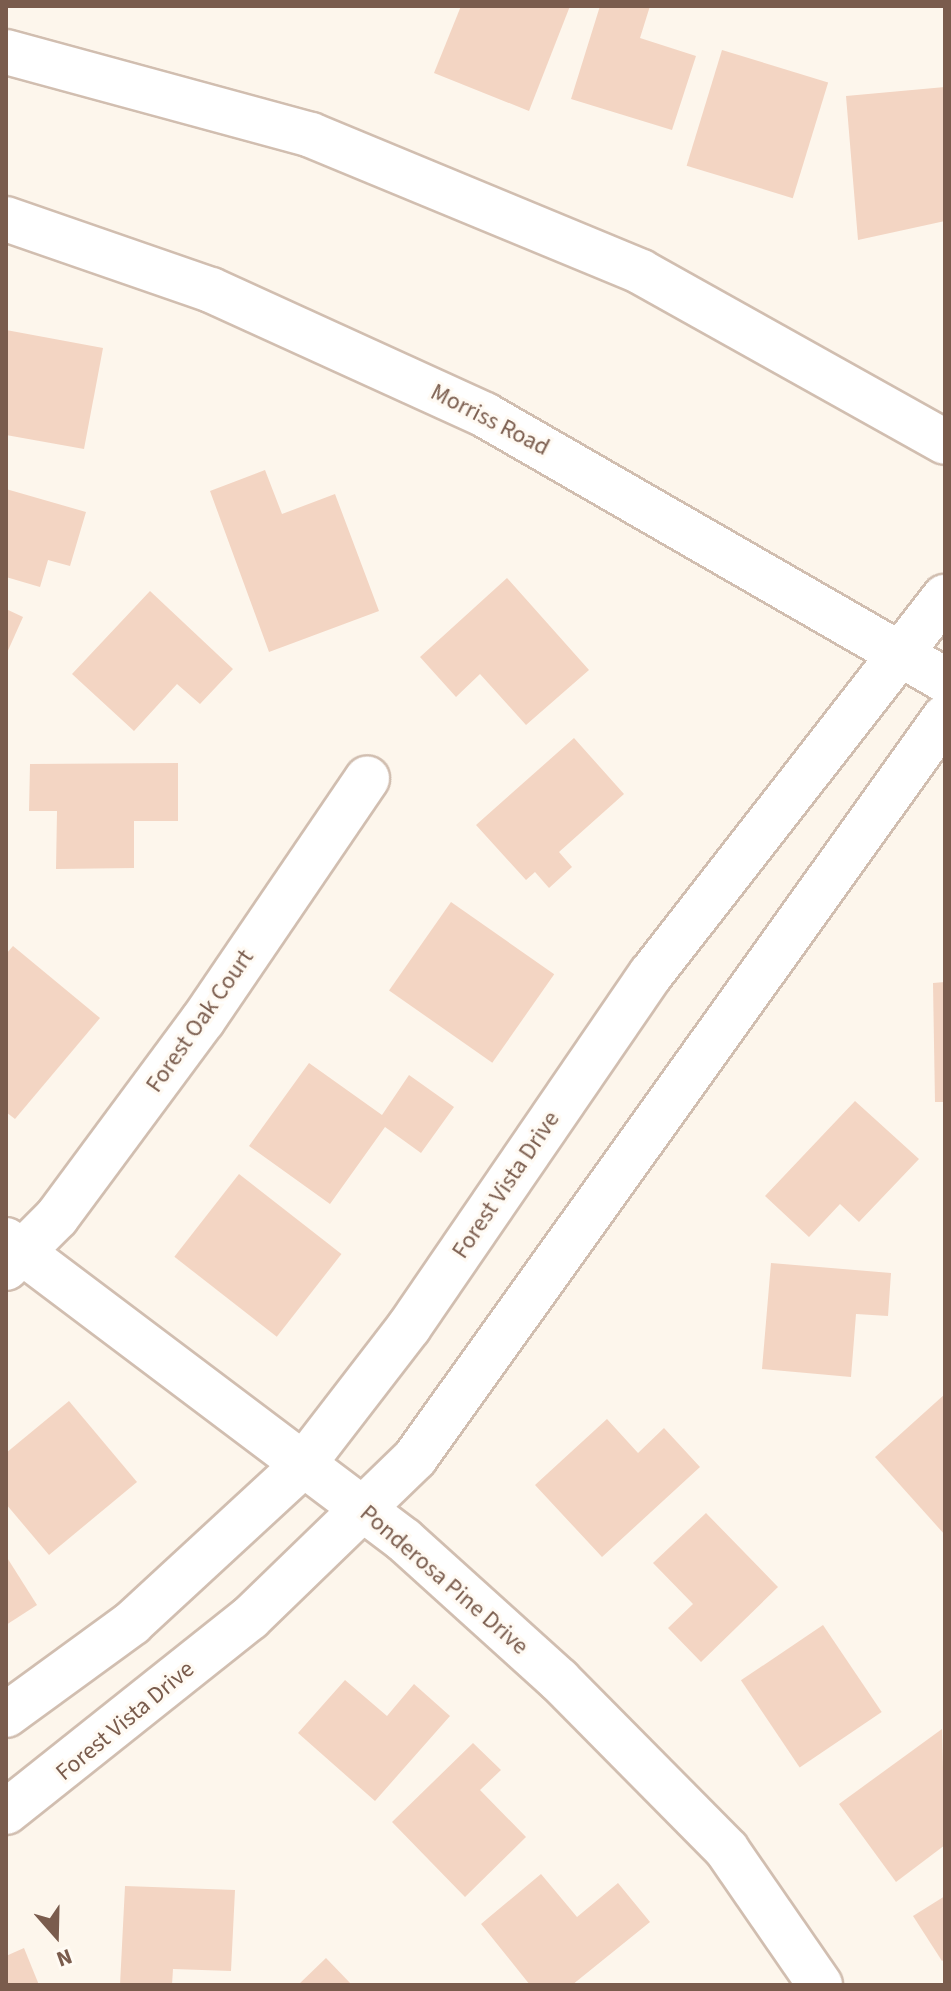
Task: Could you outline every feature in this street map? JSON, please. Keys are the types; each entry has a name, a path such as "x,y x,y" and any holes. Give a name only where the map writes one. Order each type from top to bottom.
{"main road":[{"path":"6,52 340,147 641,272 945,442"},
{"name":"Morriss Road","path":"6,219 211,290 485,415 899,649 945,680"},
{"name":"Forest Vista Drive","path":"6,1715 132,1623 302,1466 409,1327 651,974 899,649 945,597"},
{"name":"Forest Vista Drive","path":"6,1812 250,1618 415,1458 509,1333 945,717"},
{"name":"Forest Oak Court","path":"11,1254 57,1217 203,1020 367,779"},
{"name":"Ponderosa Pine Drive","path":"11,1254 364,1509 559,1680 727,1850 820,1985"}],"building":[{"path":"461,6 570,6 529,111 434,73"},
{"path":"600,6 650,6 640,38 696,56 672,130 571,99"},
{"path":"722,50 828,82 793,198 687,166"},
{"path":"945,87 945,221 858,240 846,96"},
{"path":"6,330 103,348 84,449 6,435"},
{"path":"265,470 282,514 335,494 379,611 269,652 210,491"},
{"path":"6,489 86,512 70,566 48,560 40,587 6,577"},
{"path":"507,578 589,670 526,725 480,674 456,697 420,657"},
{"path":"150,591 233,669 200,704 177,684 134,731 72,674"},
{"path":"6,609 23,617 6,655"},
{"path":"574,738 624,794 559,852 572,867 549,888 535,872 526,880 476,825"},
{"path":"178,763 178,821 134,821 134,868 56,869 57,811 29,811 30,764"},
{"path":"451,902 554,974 492,1063 389,990"},
{"path":"13,946 100,1018 15,1119 6,1112 6,954"},
{"path":"945,982 945,1102 935,1102 933,983"},
{"path":"309,1063 382,1115 409,1075 454,1107 421,1153 385,1127 330,1204 249,1146"},
{"path":"855,1101 919,1159 859,1222 840,1204 809,1237 765,1196"},
{"path":"239,1174 341,1254 277,1337 174,1257"},
{"path":"771,1263 891,1273 888,1316 856,1314 851,1377 762,1369"},
{"path":"945,1394 945,1535 875,1457"},
{"path":"69,1401 137,1482 49,1555 6,1504 6,1453"},
{"path":"607,1419 638,1453 664,1428 700,1467 602,1557 535,1485"},
{"path":"706,1513 778,1587 701,1662 668,1628 693,1604 653,1563"},
{"path":"6,1556 37,1605 6,1625"},
{"path":"823,1625 882,1712 800,1767 741,1680"},
{"path":"345,1680 387,1716 414,1684 450,1716 375,1801 298,1733"},
{"path":"942,1729 945,1845 896,1882 839,1804"},
{"path":"473,1743 501,1770 480,1790 526,1837 465,1897 392,1822"},
{"path":"541,1874 577,1917 618,1883 650,1922 572,1985 530,1985 481,1924"},
{"path":"125,1886 235,1890 231,1971 173,1969 172,1985 120,1985"},
{"path":"945,1896 945,1959 942,1961 913,1916"},
{"path":"24,1948 39,1985 6,1985 6,1956"},
{"path":"326,1958 352,1985 298,1985"}]}
